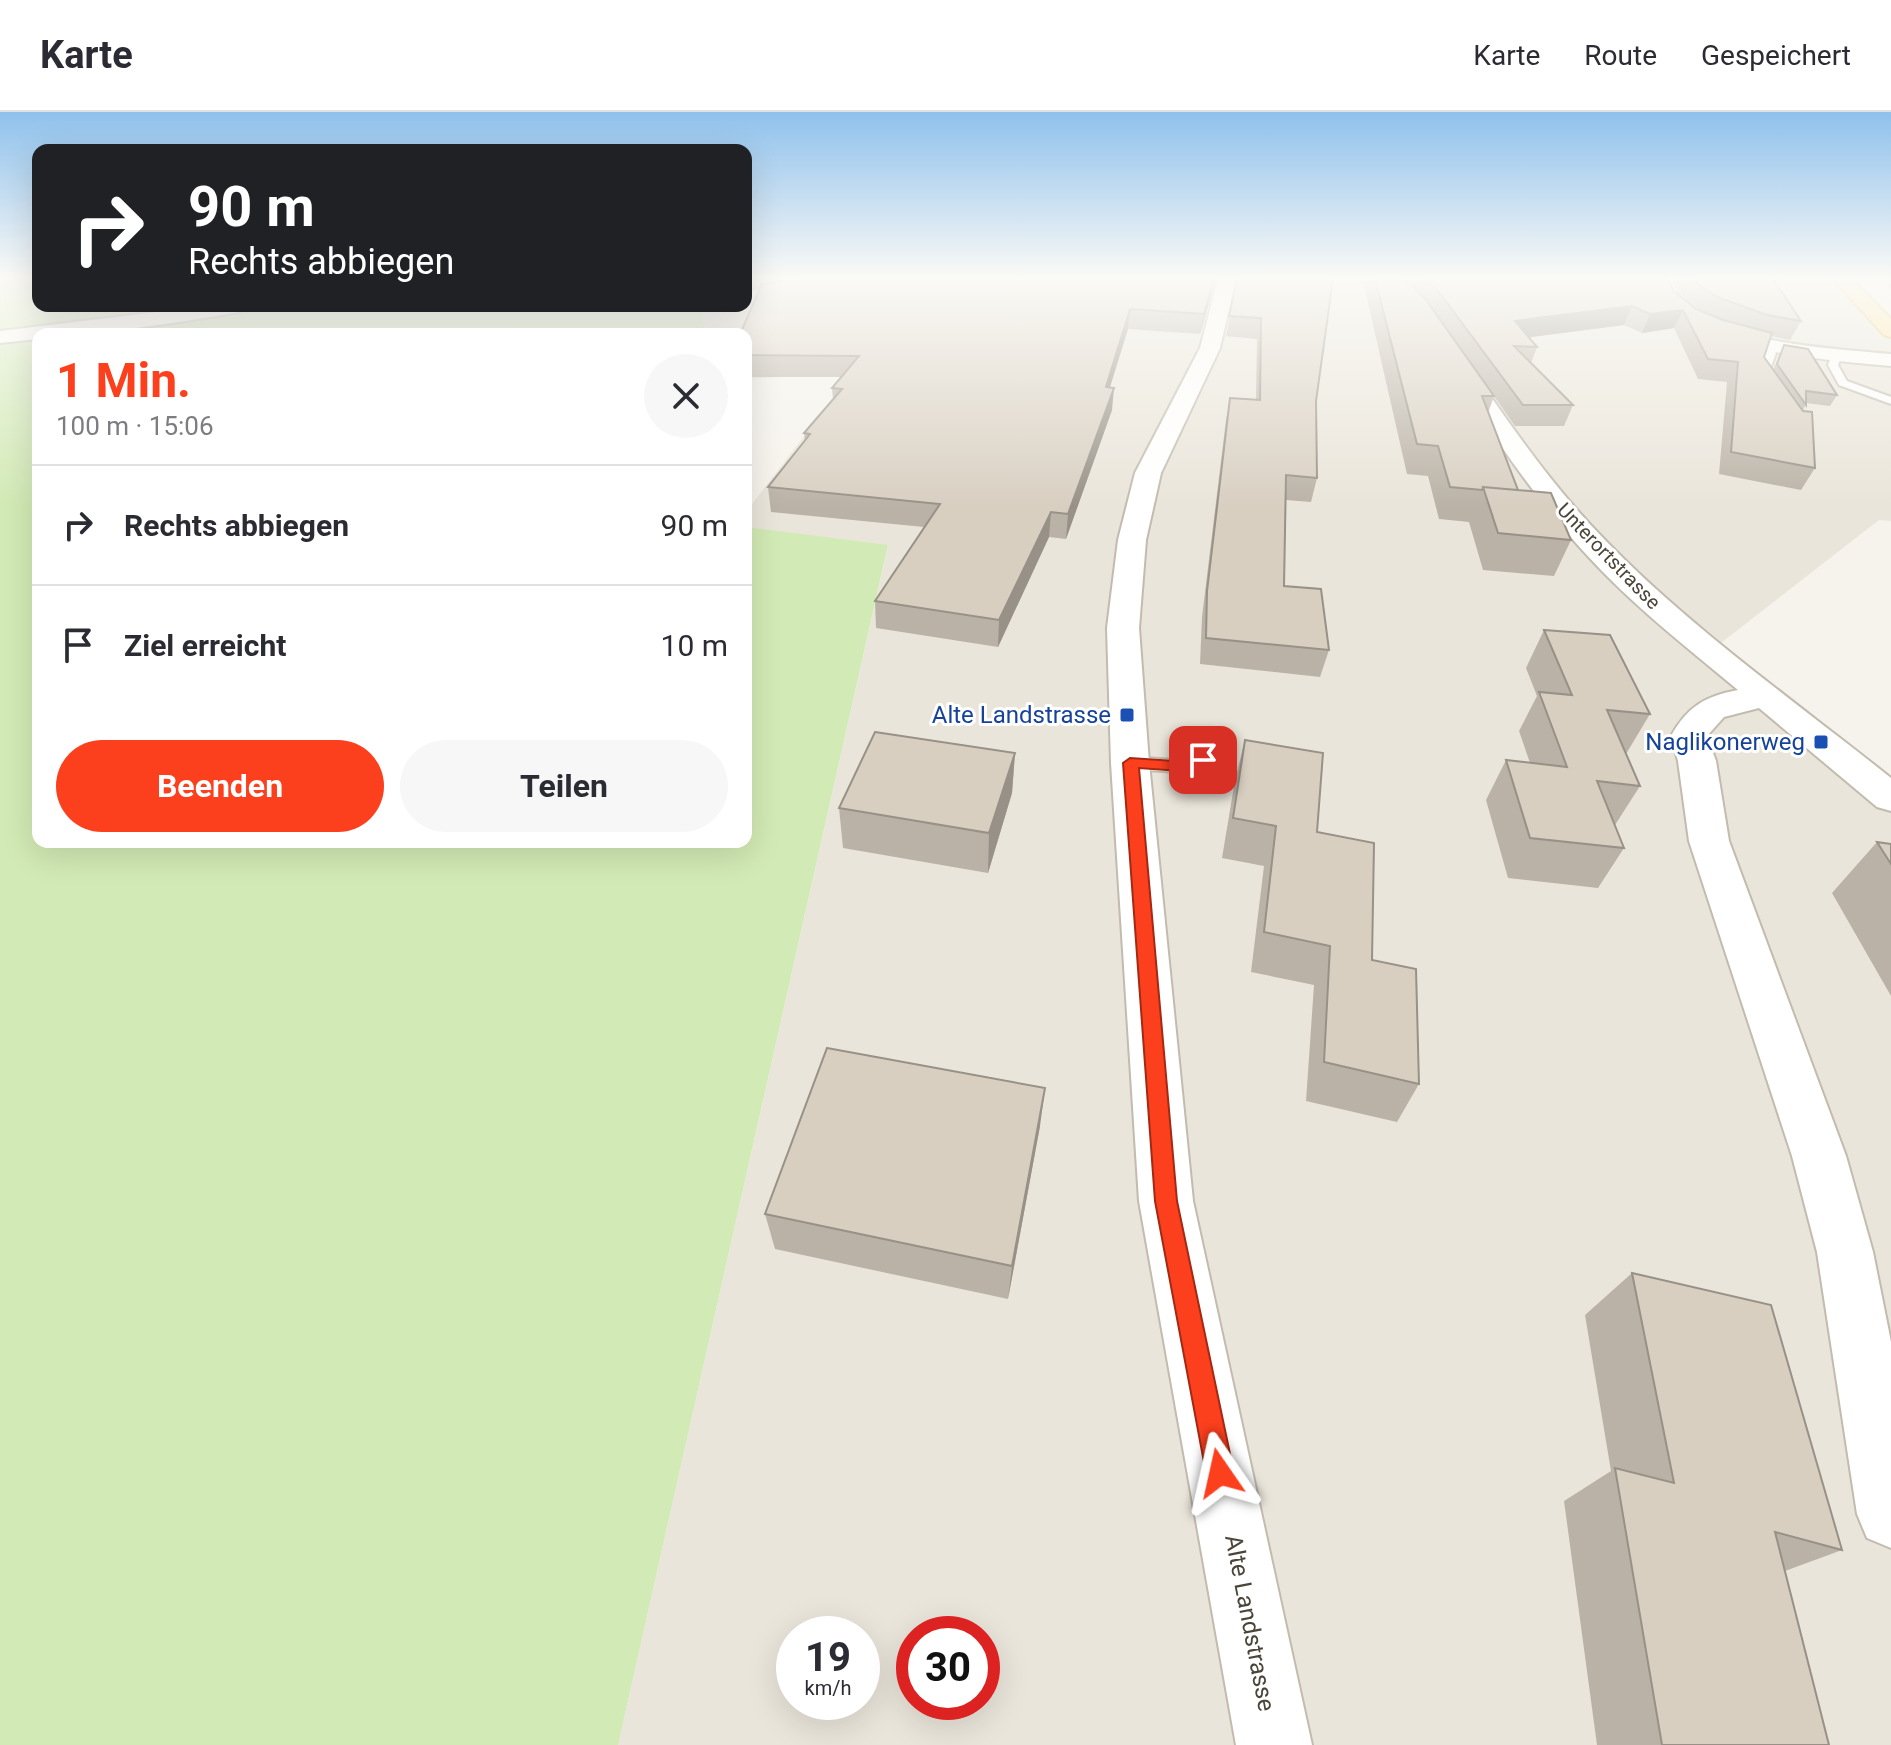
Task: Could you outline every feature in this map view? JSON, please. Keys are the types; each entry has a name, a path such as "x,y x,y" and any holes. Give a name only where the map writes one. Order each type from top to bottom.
{"street":[{"name":"Alte Landstrasse","path":"1206,355 1148,473 1132,540 1123,628 1130,763 1166,1201 1274,1745"},
{"name":"Unterortstrasse","path":"1453,355 1522,459 1592,544 1639,592 1891,798"},
{"path":"1848,355 1891,360"},
{"path":"1765,697 1710,709 1697,719 1689,736 1697,761 1709,841 1819,1156 1845,1252 1891,1514"}],"lane":[{"path":"1770,355 1762,375 1775,398"},
{"path":"1837,355 1833,365 1843,383 1891,401"},
{"path":"1130,763 1194,767 1203,760"}],"shaded area":[{"path":"752,355 1891,355 1891,521 1879,520 1717,646 1891,785 1891,1745 618,1745 888,546 752,528 752,504 852,373 752,379"}],"green space":[{"path":"0,355 32,355 32,848 752,848 752,528 888,545 618,1745 0,1745"}],"building":[{"path":"769,355 1116,355 1106,387 1114,388 1068,514 1051,512 999,620 875,601 940,504 768,487 810,434 804,433 842,389 832,388 859,356"},
{"path":"1261,355 1322,355 1316,401 1317,478 1286,475 1284,586 1321,589 1329,650 1206,638 1207,591 1230,398 1260,400"},
{"path":"1394,355 1465,355 1494,396 1482,396 1518,490 1450,487 1438,446 1417,444"},
{"path":"1486,355 1523,355 1573,405 1523,405"},
{"path":"1706,355 1765,355 1803,411 1812,412 1815,468 1731,452 1738,362 1708,359"},
{"path":"1780,355 1812,355 1837,395 1806,391 1806,405 1777,364"},
{"path":"1483,487 1551,493 1571,540 1498,533"},
{"path":"1544,630 1610,635 1650,714 1607,710 1640,786 1597,781 1624,848 1530,838 1506,760 1567,767 1539,692 1572,695"},
{"path":"875,732 1015,753 989,833 839,808"},
{"path":"1245,740 1323,753 1317,832 1374,843 1372,960 1416,969 1419,1084 1324,1062 1330,946 1264,932 1276,826 1233,818"},
{"path":"1877,842 1891,844 1891,864"},
{"path":"827,1048 1045,1088 1012,1266 765,1214"},
{"path":"1632,1273 1771,1305 1842,1550 1775,1532 1829,1745 1662,1745 1615,1468 1674,1483"}],"place":[{"name":"Alte Landstrasse","path":"1127,715"},
{"name":"Naglikonerweg","path":"1821,742"}],"route":[{"path":"1203,760 1194,767 1130,763 1166,1201 1220,1473"}]}
